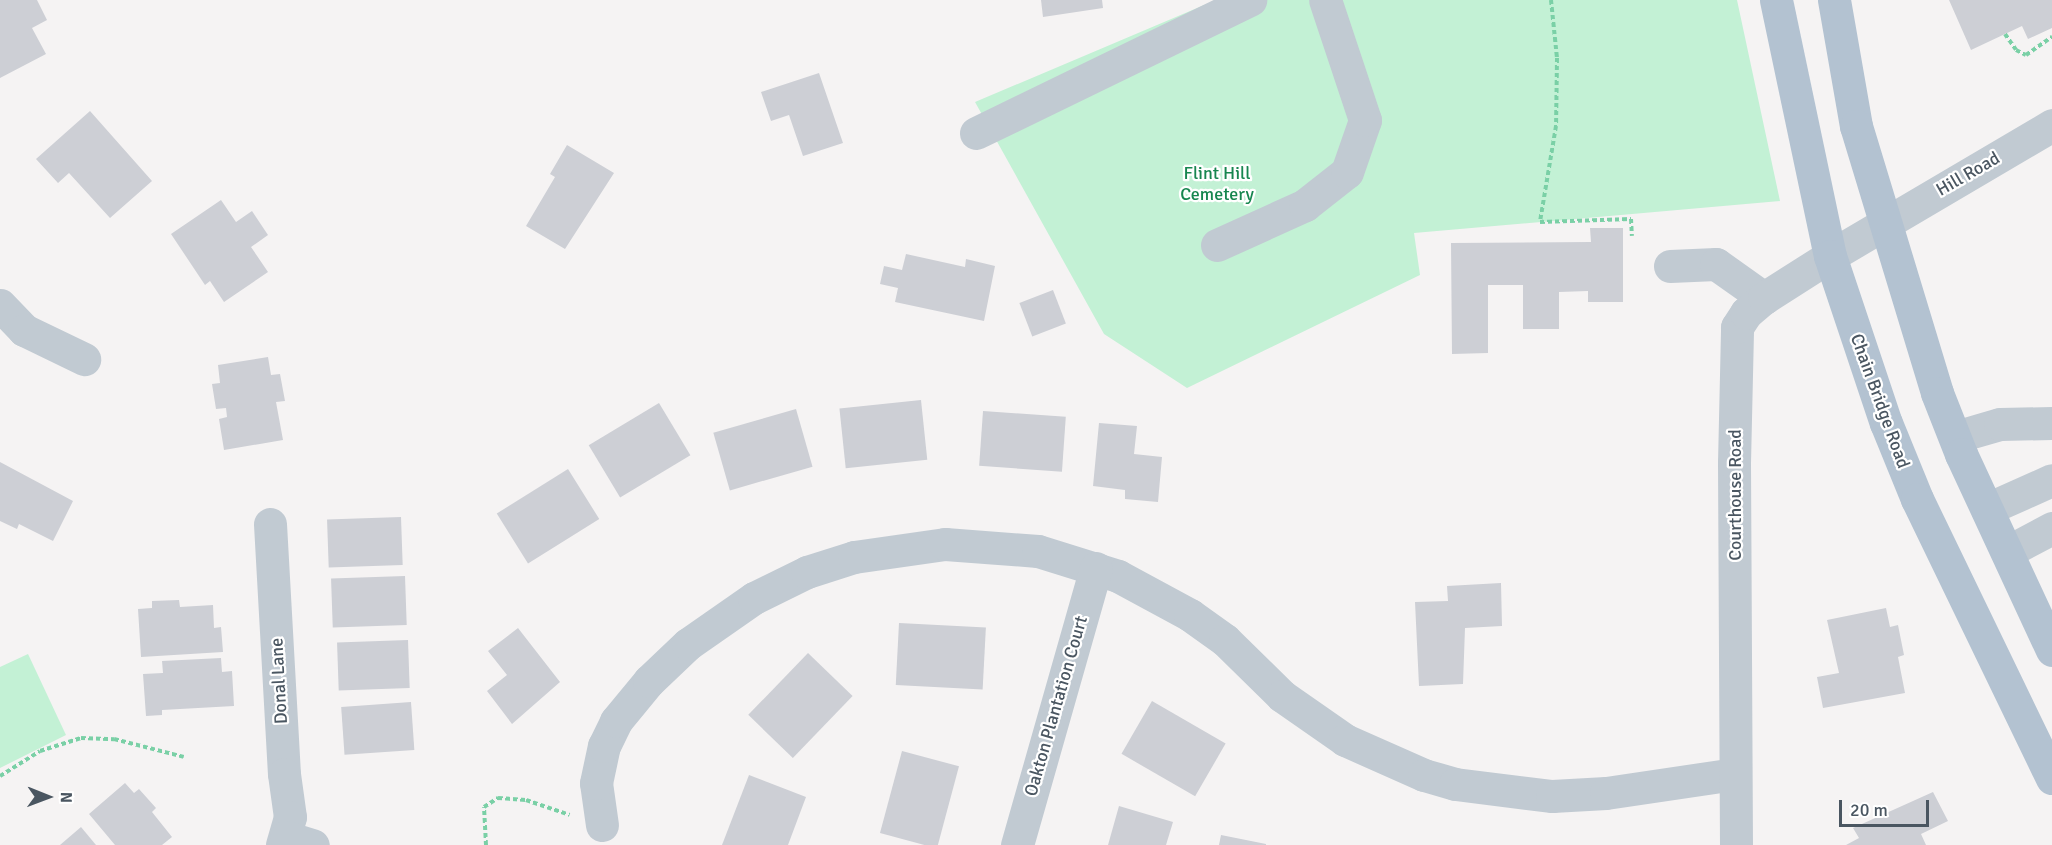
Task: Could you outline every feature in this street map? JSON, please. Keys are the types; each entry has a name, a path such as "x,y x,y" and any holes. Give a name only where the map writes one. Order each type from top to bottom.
{"main road":[{"name":"Chain Bridge Road","path":"1776,0 1830,255 1886,423 1917,499 2052,778"},
{"path":"1834,0 1856,126 1883,221 1955,437 2052,650"}],"street":[{"path":"975,133 1251,0"},
{"path":"1217,245 1305,205 1347,172 1365,120 1325,0"},
{"name":"Hill Road","path":"1883,221 2052,125"},
{"name":"Courthouse Road","path":"1736,845 1735,340 1737,327 1746,313 1764,298 1883,221"},
{"path":"1670,266 1716,264 1764,298"},
{"path":"0,305 24,330 84,359"},
{"path":"1955,437 2000,424 2052,423"},
{"path":"1987,509 2052,480"},
{"name":"Donal Lane","path":"270,524 284,774 294,842"},
{"path":"2007,552 2052,528"},
{"path":"602,825 596,783 604,746 616,721 649,681 687,644 768,590 854,557 945,544 1038,551 1096,568 1190,615 1225,640 1282,696 1345,740 1424,775 1487,790 1552,796 1606,793 1735,774"},
{"name":"Oakton Plantation Court","path":"1017,845 1096,568"}],"path":[{"path":"1551,0 1557,58 1556,126 1540,222 1631,219 1632,236"},
{"path":"2005,34 2016,50 2026,55 2052,37"},
{"path":"0,776 40,751 81,738 114,739 184,757"},
{"path":"486,845 484,807 498,798 526,800 602,825"}],"green space":[{"name":"Flint Hill Cemetery","path":"1216,0 1737,0 1780,201 1414,233 1420,275 1187,388 1104,334 975,102"},
{"path":"28,654 66,735 0,768 0,667"}],"building":[{"path":"0,0 37,0 47,20 32,28 46,54 0,78"},
{"path":"1041,0 1102,0 1103,8 1043,17"},
{"path":"1949,0 2052,0 2052,28 2028,39 2022,26 1971,50"},
{"path":"819,73 843,143 803,156 789,115 771,121 761,92"},
{"path":"90,111 152,181 110,218 69,173 58,183 36,159"},
{"path":"567,145 614,173 565,249 526,226 555,177 550,174"},
{"path":"221,200 236,222 252,211 268,235 251,247 268,272 224,302 210,281 205,285 171,234"},
{"path":"1590,228 1623,228 1623,302 1588,302 1588,291 1559,292 1559,329 1523,329 1523,285 1488,285 1488,353 1452,354 1451,243 1591,242"},
{"path":"906,254 965,267 966,259 995,266 984,321 895,302 898,288 880,284 884,266 902,270"},
{"path":"1053,290 1066,324 1032,337 1019,303"},
{"path":"268,357 271,375 280,374 285,401 276,402 283,440 224,450 219,419 227,417 226,408 216,409 212,384 220,383 218,365"},
{"path":"921,400 927,460 846,468 839,409"},
{"path":"659,403 690,455 620,498 589,445"},
{"path":"796,409 813,467 730,490 713,433"},
{"path":"983,411 1066,417 1062,472 979,466"},
{"path":"1099,423 1137,426 1134,454 1162,457 1158,502 1125,499 1125,490 1093,486"},
{"path":"0,462 73,501 53,541 19,524 17,529 0,521"},
{"path":"568,469 599,519 528,564 497,514"},
{"path":"401,517 403,565 329,568 327,520"},
{"path":"405,576 407,625 333,628 331,579"},
{"path":"1501,583 1502,626 1465,628 1463,684 1419,686 1415,602 1448,601 1447,586"},
{"path":"179,600 180,607 213,605 214,628 221,627 223,652 141,657 138,609 152,608 152,601"},
{"path":"1886,608 1890,627 1898,625 1904,655 1898,657 1905,693 1823,708 1817,677 1839,673 1827,620"},
{"path":"899,623 986,628 983,689 896,685"},
{"path":"518,628 560,682 512,724 487,691 507,675 488,651"},
{"path":"408,640 410,688 339,690 337,642"},
{"path":"808,653 853,696 793,758 748,715"},
{"path":"221,658 222,672 232,671 234,706 162,710 162,715 146,716 143,674 163,673 162,661"},
{"path":"1152,701 1226,744 1195,796 1122,754"},
{"path":"411,702 414,750 345,755 341,707"},
{"path":"902,751 959,766 938,845 924,845 880,833"},
{"path":"749,775 806,797 788,845 722,845"},
{"path":"125,783 134,793 139,789 156,808 152,812 172,837 162,845 115,845 89,814"},
{"path":"1933,792 1948,821 1921,834 1926,845 1846,845 1859,838 1853,828"},
{"path":"1119,806 1173,822 1166,845 1108,845"},
{"path":"81,827 96,845 60,845"},
{"path":"1221,835 1266,844 1266,845 1219,845"}]}
